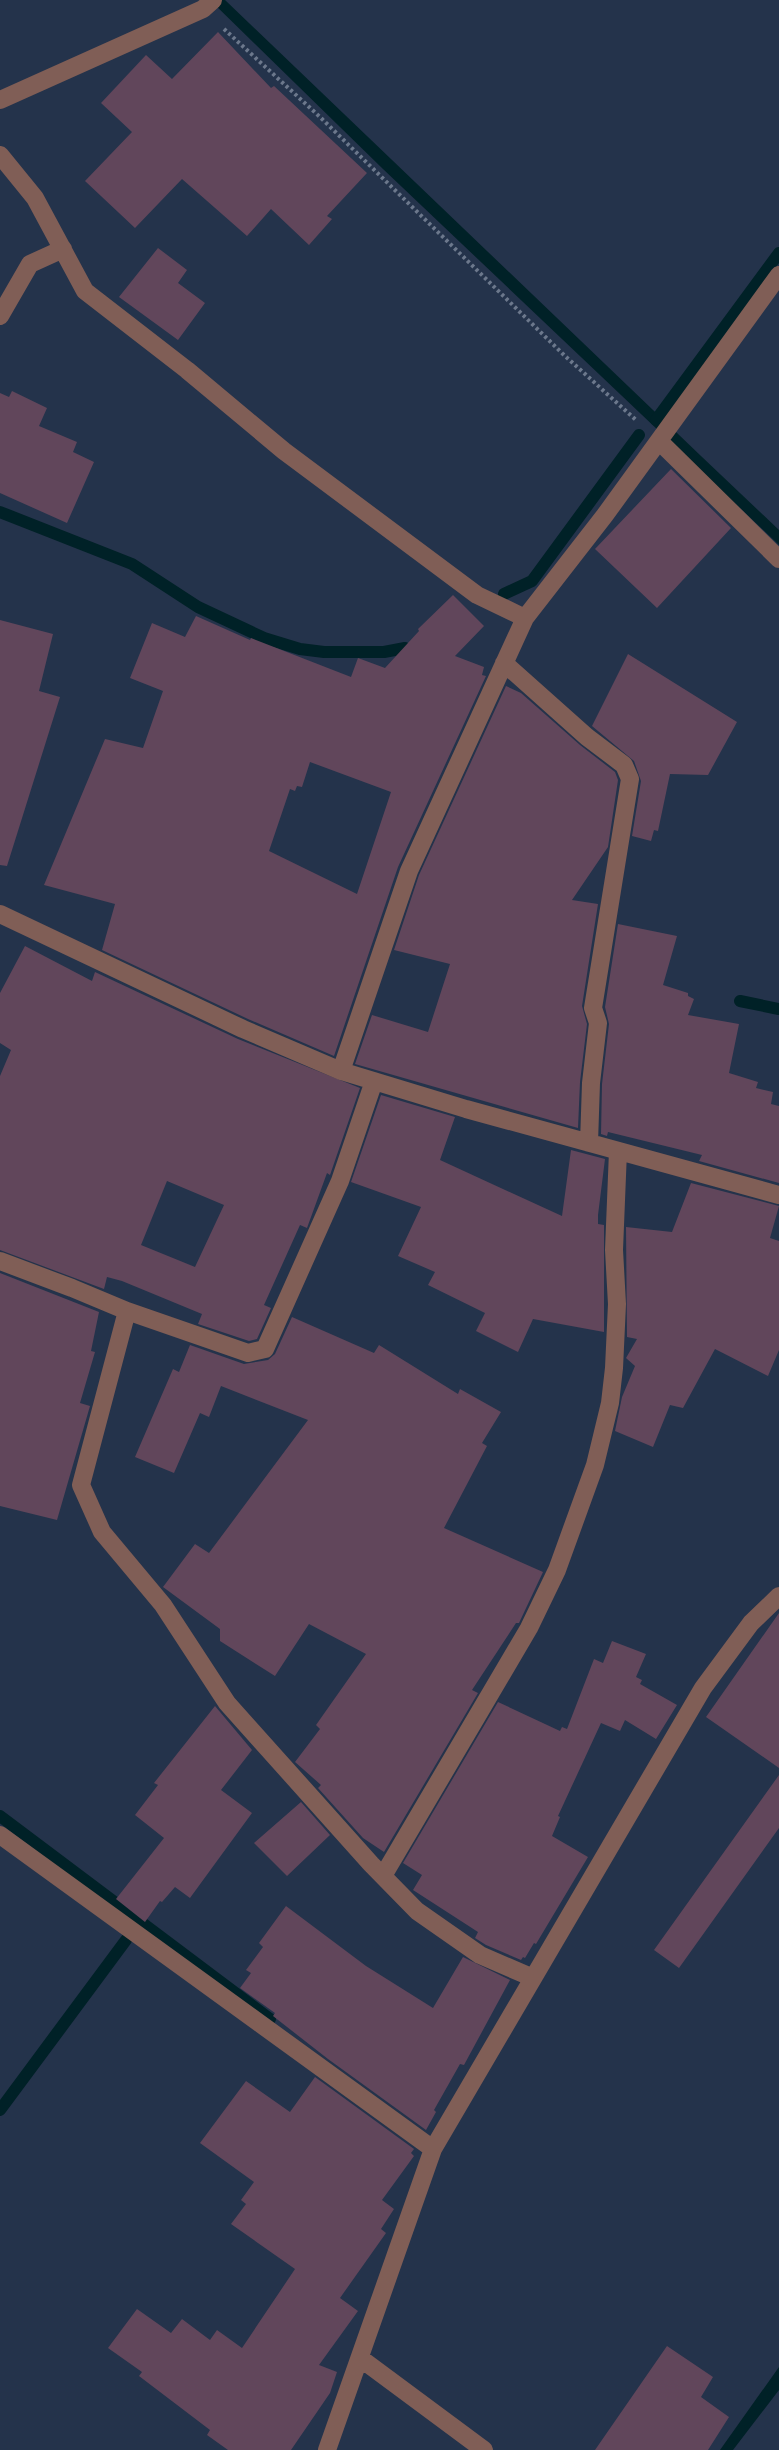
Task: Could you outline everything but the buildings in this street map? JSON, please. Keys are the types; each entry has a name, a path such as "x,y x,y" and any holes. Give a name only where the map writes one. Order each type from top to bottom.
{"street":[{"path":"0,100 208,4"},
{"path":"0,154 35,198 85,291 284,451 477,595 525,618"},
{"path":"0,316 30,264 63,249"},
{"path":"341,1071 409,871 525,618 659,441 779,275"},
{"path":"659,441 779,559"},
{"path":"504,663 587,737 624,765 630,779 593,1008 598,1023 591,1083 589,1143"},
{"path":"0,914 243,1029 341,1071 779,1196"},
{"path":"0,1262 127,1311 248,1353 265,1349 340,1181 374,1081"},
{"path":"383,1876 529,1628 557,1570 595,1465 610,1403 614,1368 617,1304 614,1250 618,1151"},
{"path":"127,1311 81,1485 102,1532 163,1605 227,1703 383,1876 417,1911 480,1955 531,1977"},
{"path":"327,2450 433,2149 531,1977 703,1688 751,1623 779,1596"},
{"path":"0,1835 433,2149"},
{"path":"360,2358 484,2450"}],"path":[{"path":"208,4 275,79 320,117 565,356 659,441"}],"shaded area":[{"path":"210,0 225,0 779,530 779,545 383,169"},
{"path":"779,2367 779,2390 733,2450 720,2450"}],"waterway":[{"path":"656,420 779,253"},
{"path":"504,594 532,581 639,435"},
{"path":"0,512 132,564 198,607 264,638 300,649 324,652 384,652 405,648"},
{"path":"740,1001 779,1009"},
{"path":"0,1816 270,2019"},
{"path":"0,2110 126,1940"}]}
